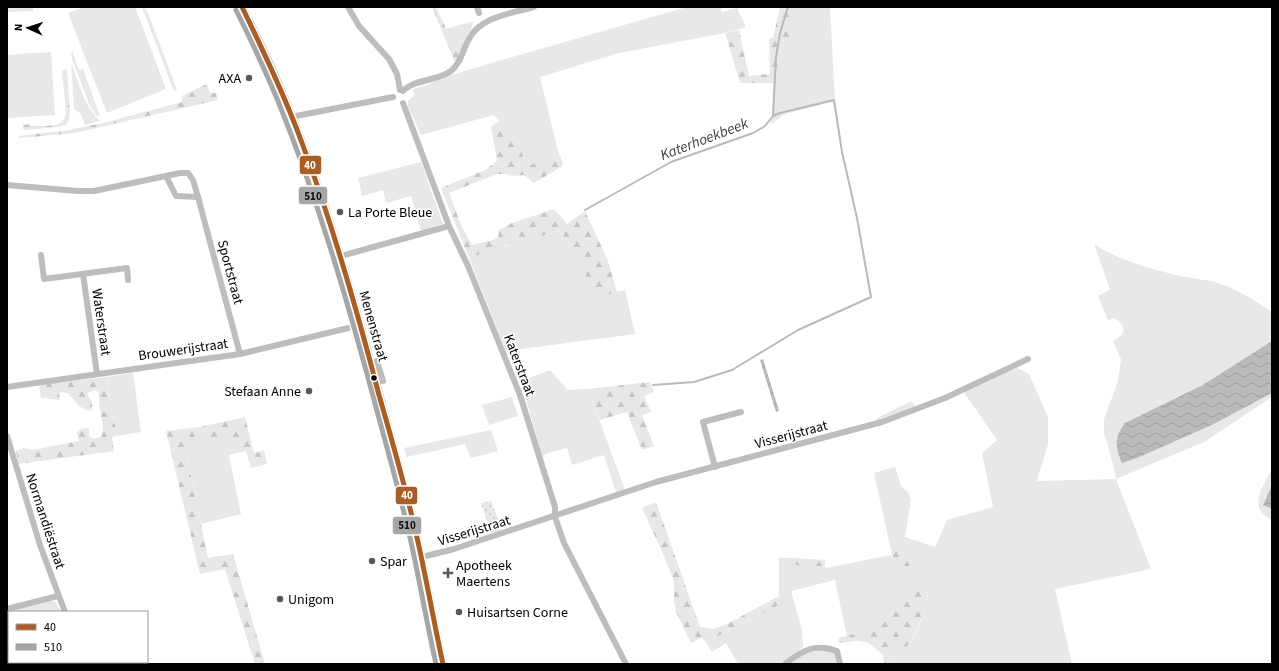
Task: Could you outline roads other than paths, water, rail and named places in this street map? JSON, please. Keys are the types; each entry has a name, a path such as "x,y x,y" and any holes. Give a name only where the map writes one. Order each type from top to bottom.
{"main road":[{"name":"Menenstraat","path":"242,7 279,83 317,184 341,256 361,325 422,557 443,664"}],"street":[{"name":"Katerstraat","path":"348,7 359,26 389,59 397,74 449,226 468,266 520,395 555,507 555,517"},
{"path":"393,97 396,102 404,95 407,87 439,77 451,71 459,61 470,37 482,23 534,7"},
{"path":"292,117 393,97 394,93 404,95"},
{"name":"Sportstraat","path":"7,185 78,192 94,191 180,173 188,173 193,180 198,197 240,354"},
{"path":"166,176 176,196 198,197"},
{"path":"341,256 449,226"},
{"name":"Waterstraat","path":"41,255 44,279 127,268 128,280"},
{"name":"Waterstraat","path":"83,274 96,374"},
{"name":"Brouwerijstraat","path":"7,386 240,354 361,325"},
{"name":"Visserijstraat","path":"422,557 454,549 555,517 656,482 882,422 945,398 1028,360"},
{"path":"715,467 703,422 741,412"},
{"name":"Normandiëstraat","path":"7,436 35,532 65,611"},
{"path":"555,517 564,543 626,664"},
{"path":"7,609 58,596"},
{"path":"785,664 810,648 821,647 837,651 840,664"}],"water":[{"path":"1272,341 1272,393 1212,425 1137,458 1122,463 1117,447 1117,438 1125,423 1201,386"},
{"path":"763,359 779,411 776,412 760,360"},
{"path":"1272,485 1272,509 1263,505"}],"waterway":[{"name":"Katerhoekbeek","path":"585,210 671,162 753,133 765,126 773,116 776,57 780,33 788,7"},
{"path":"653,385 694,382 732,370 798,330 871,297 857,218 842,152 834,100 773,116"}],"place":[{"name":"AXA","path":"249,78"},
{"name":"La Porte Bleue","path":"340,212"},
{"name":"Stefaan Anne","path":"309,391"},
{"name":"Spar","path":"372,561"},
{"name":"Apotheek Maertens","path":"448,573"},
{"name":"Unigom","path":"280,599"},
{"name":"Huisartsen Corne","path":"459,612"}]}
